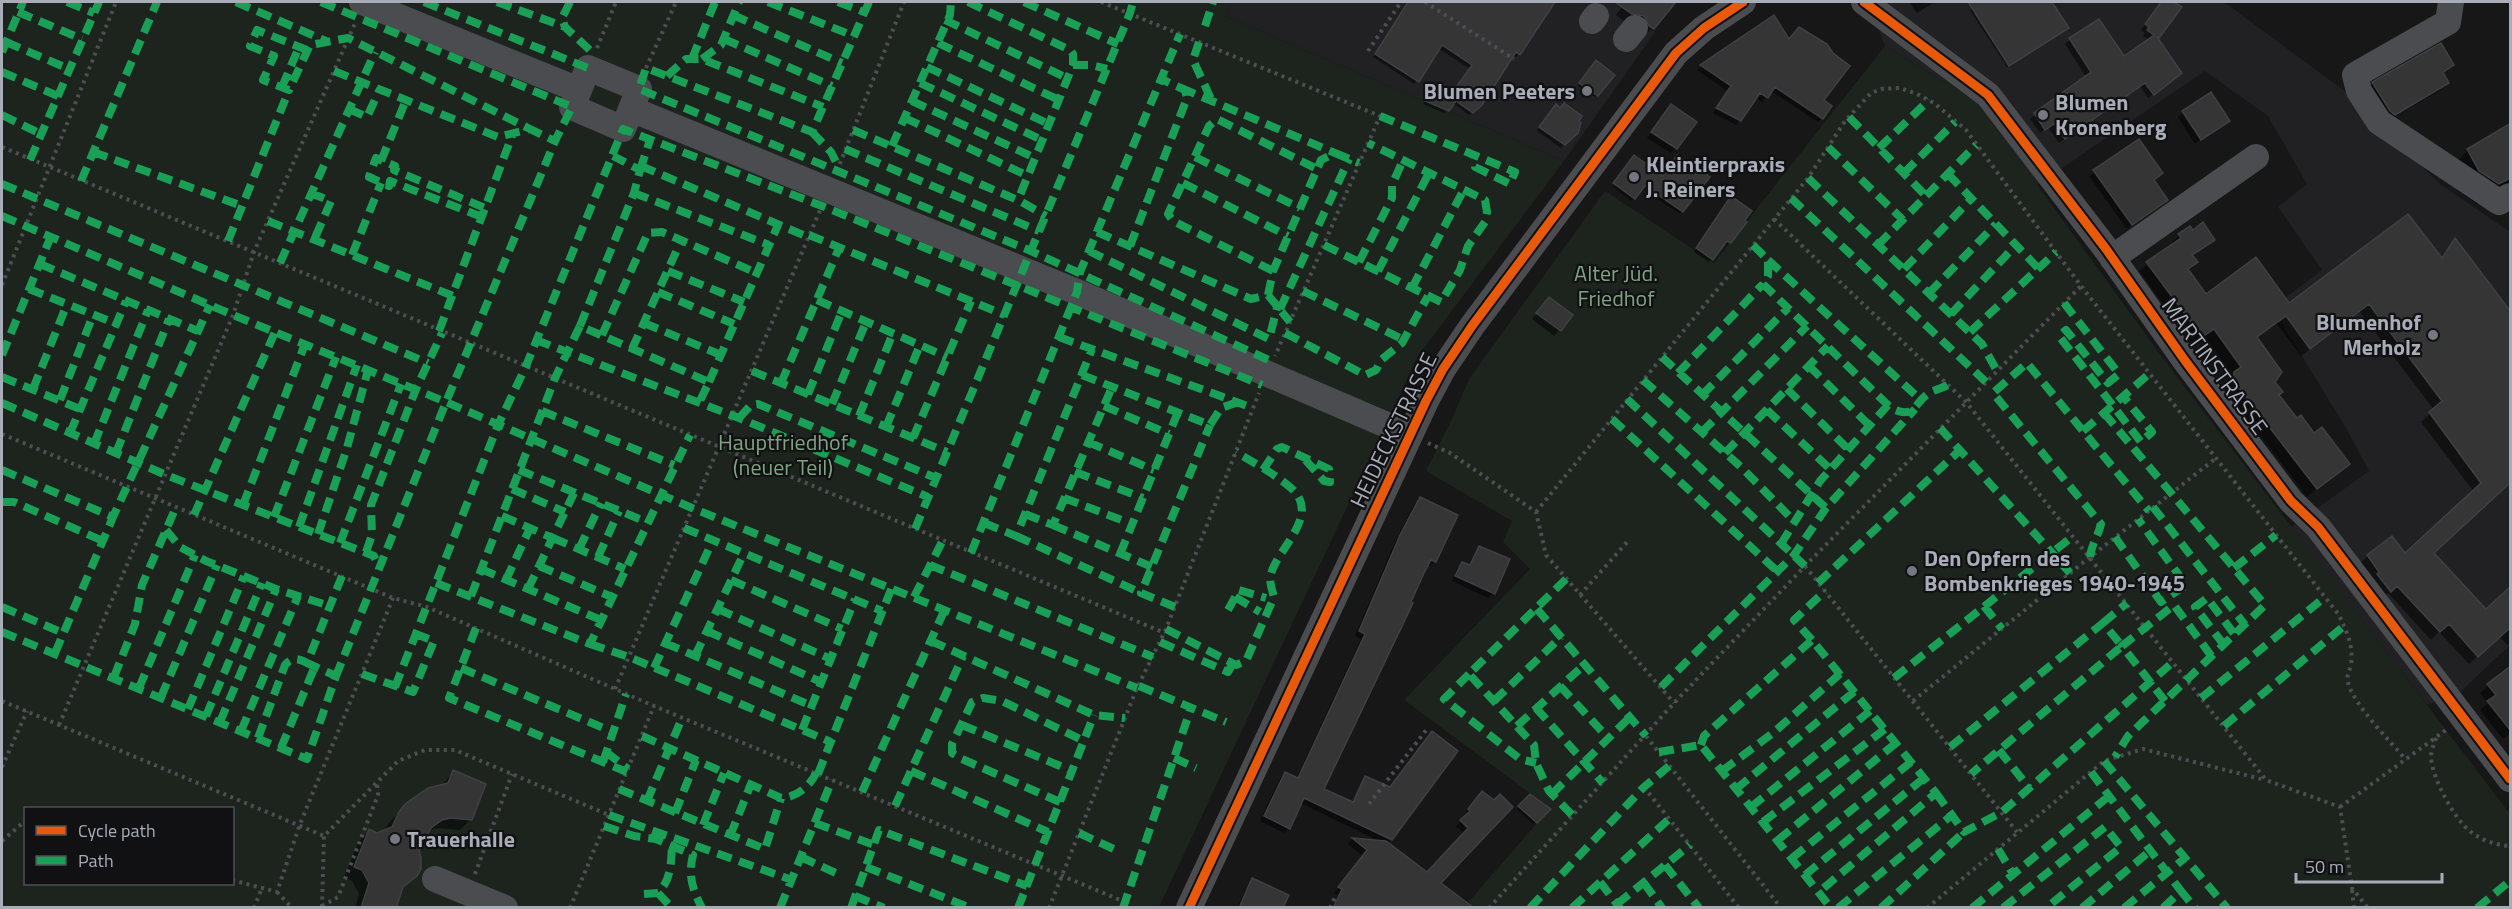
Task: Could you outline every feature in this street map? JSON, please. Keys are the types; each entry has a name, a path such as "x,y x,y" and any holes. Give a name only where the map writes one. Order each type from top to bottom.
{"street":[{"path":"363,2 584,79 639,89 622,129 572,107 584,79"},
{"name":"HEIDECKSTRASSE","path":"1189,908 1410,435 1432,389 1453,354 1664,67 1693,37 1743,2"},
{"name":"MARTINSTRASSE","path":"1864,2 1988,95 2112,258 2186,362 2291,501 2318,527 2508,772"},
{"path":"2451,2 2448,22 2355,75 2359,91 2379,122 2499,202 2511,196"},
{"path":"631,109 1268,373 1410,435"},
{"path":"2112,258 2256,158"},
{"path":"435,879 505,908"}],"path":[{"path":"2,285 116,2"},
{"path":"59,725 233,315 254,252 363,2"},
{"path":"584,79 616,2"},
{"path":"646,68 676,2"},
{"path":"615,689 828,191 904,2"},
{"path":"1049,908 1137,688 1165,633 1268,373 1380,116 1101,2"},
{"path":"1368,51 1401,2"},
{"path":"1425,2 1514,59"},
{"path":"1536,512 1808,178 1845,121 1871,93 1881,89 1900,88 1934,103 1966,130 2081,286 2339,615 2352,650 2347,676 2348,684 2355,698 2406,760"},
{"path":"2,147 1165,633"},
{"path":"1774,219 1966,402 2266,780"},
{"path":"1489,908 1674,703 1805,566 2081,286"},
{"path":"2,434 393,598 427,607 654,706 1125,902"},
{"path":"1410,435 1450,453 1536,512 1546,555 1674,703"},
{"path":"1913,701 2215,459"},
{"path":"1580,595 1629,540"},
{"path":"1805,566 2018,832"},
{"path":"277,892 300,824 393,598"},
{"path":"2,701 324,836"},
{"path":"570,908 654,706"},
{"path":"2,767 27,711"},
{"path":"2340,807 2463,716"},
{"path":"1369,804 1427,729"},
{"path":"1646,736 1781,908"},
{"path":"2436,737 2431,756 2438,781 2448,803 2469,831 2494,844 2511,846"},
{"path":"1927,908 2104,761 2143,749 2266,780 2340,807"},
{"path":"322,907 324,836 398,761 425,750 455,750 609,815"},
{"path":"468,892 512,774"},
{"path":"322,907 338,897 378,795 377,781"},
{"path":"1644,787 1738,908"},
{"path":"2340,807 2354,908"},
{"path":"2,841 24,822"},
{"path":"234,881 277,892 292,908"},
{"path":"254,908 262,888"},
{"path":"2352,888 2368,908"},
{"path":"1330,908 1336,896"}],"shaded area":[{"name":"Blumen Peeters","path":"1232,2 1616,2 1655,32 1564,161 1225,16"},
{"path":"1868,2 2224,2 2350,95 2440,184 2510,232 2510,645 2461,691 2427,705 2291,527 2369,471 2345,426 2272,308 2322,270 2278,207 2307,184 2268,116 2205,71 2037,185 1977,102 1885,46"}],"green space":[{"name":"Hauptfriedhof (neuer Teil)","path":"2,2 1232,2 1225,16 1564,161 1418,356 1159,907 2,908"},
{"name":"Alter Jüd. Friedhof","path":"1885,46 1977,102 2162,357 2510,814 2510,907 1464,907 1550,808 1404,700 1530,569 1503,542 1512,521 1426,471 1469,379 1605,191 1714,263"}],"building":[{"path":"1408,2 1555,2 1520,55 1516,52 1482,105 1473,113 1456,101 1449,111 1425,101 1436,85 1450,96 1472,65 1442,45 1419,82 1375,54"},
{"path":"1615,2 1676,2 1654,29 1649,26 1644,16 1632,14"},
{"path":"1968,2 2052,2 2069,28 2009,66"},
{"path":"2161,2 2174,2 2182,7 2159,38 2157,37 2182,73 2154,95 2145,83 2065,139 2054,124 2045,130 2034,113 2091,72 2069,38 2099,19 2124,56 2154,35 2147,30 2149,27 2145,24"},
{"path":"1774,15 1789,39 1799,27 1827,44 1833,53 1850,66 1824,100 1832,106 1823,119 1775,87 1768,98 1760,93 1741,121 1716,108 1731,86 1700,65"},
{"path":"2441,43 2454,65 2443,72 2449,83 2395,115 2390,111 2372,82"},
{"path":"1596,60 1615,75 1598,96 1579,83"},
{"path":"2211,92 2230,121 2201,140 2182,111"},
{"path":"1564,103 1582,116 1578,133 1565,145 1539,127 1556,104 1560,108"},
{"path":"1671,104 1697,122 1677,149 1651,132"},
{"path":"2511,123 2511,178 2499,184 2479,171 2467,149"},
{"path":"2139,139 2163,173 2154,180 2168,200 2132,225 2093,170"},
{"path":"1634,155 1663,176 1677,155 1710,177 1683,212 1645,186 1635,199 1613,183"},
{"path":"1731,196 1752,211 1745,220 1747,222 1731,243 1727,241 1713,260 1696,248"},
{"path":"2408,214 2442,258 2455,238 2511,312 2511,482 2434,553 2486,609 2511,586 2511,627 2478,657 2449,624 2440,632 2397,586 2391,592 2377,574 2379,572 2367,555 2392,536 2405,553 2481,483 2429,412 2442,401 2369,304 2310,349 2286,316 2257,337 2282,372 2275,382 2283,392 2279,395 2297,418 2301,415 2314,433 2322,427 2350,464 2317,489 2233,380 2234,372 2241,367 2214,329 2202,337 2146,262 2181,238 2178,234 2190,226 2193,230 2203,222 2215,240 2192,255 2198,262 2188,269 2206,294 2256,257 2289,303"},
{"path":"1549,297 1573,315 1561,331 1536,313"},
{"path":"1420,497 1458,515 1436,562 1431,560 1424,573 1411,602 1413,603 1324,789 1353,802 1365,776 1390,787 1432,731 1458,751 1392,840 1304,798 1290,829 1264,816 1285,772 1298,778 1365,634 1359,631 1400,535"},
{"path":"1479,546 1510,559 1495,594 1455,576 1462,562 1470,565"},
{"path":"2511,666 2511,731 2487,701 2496,695 2487,684"},
{"name":"Trauerhalle","path":"453,770 486,784 472,820 450,818 442,820 431,828 419,851 421,869 417,876 403,887 396,908 361,908 369,883 362,870 354,867 369,829 377,833 392,827 405,804 428,788 448,783"},
{"path":"1482,791 1494,800 1500,794 1513,807 1441,883 1474,908 1333,908 1342,889 1338,887 1367,850 1352,838 1386,841 1427,872 1468,828 1460,820 1470,811 1468,809"},
{"path":"1530,794 1551,809 1537,823 1518,806"},
{"path":"1252,878 1289,895 1283,908 1239,908"}],"marked path":[{"path":"2,52 23,2"},
{"path":"67,2 94,13"},
{"path":"30,160 99,2"},
{"path":"81,181 157,2"},
{"path":"236,2 326,41"},
{"path":"321,2 572,107 555,141 446,402 336,676"},
{"path":"424,2 588,68"},
{"path":"497,2 565,27"},
{"path":"570,2 562,18 565,27 594,54"},
{"path":"692,59 715,2"},
{"path":"702,59 721,45 739,2"},
{"path":"768,2 854,36"},
{"path":"838,2 864,12"},
{"path":"869,2 812,132 646,68 639,89 1031,251 1273,362"},
{"path":"892,146 950,15 951,2"},
{"path":"968,2 1070,50 1073,54 1073,65 1018,200"},
{"path":"1024,2 1118,44"},
{"path":"915,529 1133,2"},
{"path":"1205,26 1213,2"},
{"path":"18,12 82,39"},
{"path":"733,15 842,63"},
{"path":"945,20 1067,78"},
{"path":"307,50 257,30 250,46 274,56 263,80 289,90 310,45 348,38 530,129"},
{"path":"971,553 1077,292 1080,272 1180,34"},
{"path":"724,39 832,86"},
{"path":"6,42 69,69"},
{"path":"1199,42 1193,60 1212,101"},
{"path":"938,43 1059,100"},
{"path":"282,87 299,47"},
{"path":"280,263 375,52"},
{"path":"667,76 686,59 702,59 823,107"},
{"path":"1073,65 1091,65 1107,69"},
{"path":"927,67 1049,124"},
{"path":"334,71 498,137 530,129 555,141"},
{"path":"2,72 58,96"},
{"path":"1130,246 1187,98 1185,90 1161,79"},
{"path":"920,83 1042,140"},
{"path":"1181,88 1335,153"},
{"path":"349,109 367,117 380,89"},
{"path":"228,241 289,90"},
{"path":"381,161 406,100"},
{"path":"1879,148 1929,100"},
{"path":"912,101 1035,158"},
{"path":"2,115 41,134"},
{"path":"1380,116 1515,172 1510,184 1475,167 1474,155"},
{"path":"1849,117 1926,196"},
{"path":"905,118 1028,176"},
{"path":"1273,271 1173,221 1168,214 1209,126 1217,119 1317,169"},
{"path":"1904,173 1955,122"},
{"path":"395,687 498,425 526,366 623,129 822,206 1262,385"},
{"path":"853,130 1020,201 1046,216"},
{"path":"812,132 831,152 838,166"},
{"path":"439,331 513,133"},
{"path":"640,170 650,140"},
{"path":"1324,245 1441,302 1460,270 1468,246 1485,222 1487,212 1485,200 1368,143"},
{"path":"1878,245 1976,145"},
{"path":"1828,147 1903,220"},
{"path":"845,149 1039,231"},
{"path":"93,152 242,206"},
{"path":"1268,295 1273,271 1321,160 1335,153 1359,163"},
{"path":"580,326 634,193 640,170 613,156"},
{"path":"1195,157 1300,208"},
{"path":"482,217 390,181 389,186 369,177 376,158 395,166 394,170 485,208"},
{"path":"1280,309 1349,159"},
{"path":"1359,262 1392,198 1392,185 1403,160"},
{"path":"641,166 808,237"},
{"path":"1378,271 1429,173"},
{"path":"1948,174 2038,268"},
{"path":"1808,178 1982,344 1997,371"},
{"path":"352,255 381,183"},
{"path":"1183,183 1288,236"},
{"path":"2,184 428,363"},
{"path":"1412,288 1464,189"},
{"path":"310,193 331,201 314,240"},
{"path":"634,193 769,245"},
{"path":"1791,198 1986,382"},
{"path":"1904,269 1971,199"},
{"path":"2,216 692,508 1137,688"},
{"path":"268,221 453,296"},
{"path":"1929,293 1996,224"},
{"path":"709,382 778,225"},
{"path":"602,335 648,233 662,232 757,273"},
{"path":"1097,232 1251,299 1268,295 1290,322"},
{"path":"809,235 1005,315"},
{"path":"2,355 51,236"},
{"path":"632,349 681,241"},
{"path":"1753,245 1768,260 1768,276 1763,284 1891,408 1909,411 1929,393 1948,385"},
{"path":"1951,314 2016,245"},
{"path":"781,383 839,248"},
{"path":"1089,251 1269,339 1278,304"},
{"path":"1970,332 2056,252"},
{"path":"1768,260 1922,401"},
{"path":"40,264 198,331"},
{"path":"668,271 744,302"},
{"path":"1678,373 1763,284"},
{"path":"29,289 117,324"},
{"path":"1303,291 1404,340"},
{"path":"658,292 734,324"},
{"path":"1285,333 1365,375 1376,370 1381,360 1402,343 1428,296"},
{"path":"817,300 947,357"},
{"path":"70,433 126,301"},
{"path":"913,438 971,301"},
{"path":"2064,303 2119,374 2108,383 2066,330 2059,336 2141,442 2152,432 2123,396"},
{"path":"33,389 67,304"},
{"path":"2,470 113,517 210,305"},
{"path":"1702,395 1788,308"},
{"path":"94,444 148,310"},
{"path":"808,394 842,311"},
{"path":"60,400 93,315"},
{"path":"116,453 169,319"},
{"path":"832,404 866,322"},
{"path":"644,323 721,355"},
{"path":"471,596 555,378 580,326 709,382 699,403"},
{"path":"1702,432 1807,326"},
{"path":"194,515 275,332"},
{"path":"366,552 372,535 371,505 416,389 442,333"},
{"path":"859,416 893,333"},
{"path":"1059,337 1253,408"},
{"path":"536,340 739,418 928,497"},
{"path":"243,505 305,344"},
{"path":"886,427 920,345"},
{"path":"1725,453 1828,346"},
{"path":"984,523 1016,536 1092,349"},
{"path":"274,517 336,357"},
{"path":"1662,357 1826,508"},
{"path":"2090,557 2101,524 1993,393 2027,363 2149,511"},
{"path":"299,527 357,365"},
{"path":"1809,366 1869,425"},
{"path":"318,534 347,448 368,370"},
{"path":"752,371 947,452"},
{"path":"2083,431 2149,374"},
{"path":"1082,375 1210,425 1221,408 1238,402"},
{"path":"2,377 80,409"},
{"path":"1643,380 1741,467 1795,522"},
{"path":"340,543 401,384"},
{"path":"1025,514 1053,525 1112,387"},
{"path":"1787,389 1848,449"},
{"path":"1627,399 1805,566"},
{"path":"2,403 166,475 374,556 379,568"},
{"path":"739,418 751,405 758,404 936,478"},
{"path":"1781,544 1820,481 1888,405"},
{"path":"1104,406 1169,434"},
{"path":"1661,687 1794,555 1826,508 1915,409"},
{"path":"1767,410 1830,469"},
{"path":"542,411 674,465"},
{"path":"1120,554 1178,412"},
{"path":"2104,413 2265,605 2128,736 2115,757"},
{"path":"1612,419 1777,571"},
{"path":"1175,607 1141,593 1210,425"},
{"path":"1940,428 2070,573"},
{"path":"436,583 590,644 690,435"},
{"path":"1088,442 1154,470"},
{"path":"1263,470 1277,449 1282,447 1329,469 1330,482 1324,481 1302,456"},
{"path":"1818,583 1960,450"},
{"path":"1166,629 1236,665 1246,661 1274,597 1271,574 1295,532 1302,509 1299,498 1291,488 1236,452"},
{"path":"519,470 647,522"},
{"path":"1075,472 1143,498"},
{"path":"512,489 565,512"},
{"path":"528,589 574,493"},
{"path":"1064,498 1132,524"},
{"path":"2,502 14,502 103,541"},
{"path":"579,549 601,503"},
{"path":"114,677 135,624 142,585 176,507"},
{"path":"2153,507 2245,625"},
{"path":"598,557 619,511"},
{"path":"502,516 555,539"},
{"path":"55,653 113,517"},
{"path":"2115,537 2161,602 2186,585 2138,519"},
{"path":"1053,525 1152,567"},
{"path":"506,580 530,528"},
{"path":"684,528 882,611"},
{"path":"166,530 180,547 206,561 276,589 330,606"},
{"path":"2234,568 2276,535"},
{"path":"1016,536 1141,593"},
{"path":"1894,678 2073,536"},
{"path":"553,538 625,569"},
{"path":"654,668 713,540"},
{"path":"914,597 943,540"},
{"path":"695,656 744,553"},
{"path":"139,688 195,555"},
{"path":"161,697 217,565"},
{"path":"930,565 1153,657"},
{"path":"539,566 612,597"},
{"path":"481,569 601,620"},
{"path":"188,709 244,576"},
{"path":"2,632 307,759 336,676 307,663 342,576"},
{"path":"1566,579 1469,674 1534,745 1536,763 1549,791 1573,816"},
{"path":"731,580 842,629"},
{"path":"206,716 262,583"},
{"path":"818,774 892,587"},
{"path":"220,722 276,589"},
{"path":"1228,610 1239,590 1266,598"},
{"path":"1812,640 1794,620 1825,591"},
{"path":"241,731 298,596"},
{"path":"1235,597 1260,612"},
{"path":"2201,698 2325,597"},
{"path":"2224,645 2195,607 2207,598 2235,635"},
{"path":"802,730 855,599"},
{"path":"2103,623 2127,603"},
{"path":"2165,701 2122,646 2174,605 2212,657"},
{"path":"1984,606 2002,629"},
{"path":"2,607 63,633"},
{"path":"718,609 831,659"},
{"path":"862,792 945,609"},
{"path":"1537,609 1646,736"},
{"path":"1950,747 2103,623 2122,646 1971,774"},
{"path":"2224,726 2344,626"},
{"path":"476,628 449,698 627,772"},
{"path":"707,631 821,682"},
{"path":"362,674 413,692 434,641 416,634"},
{"path":"1494,701 1561,637"},
{"path":"1701,745 1704,736 1812,640 1936,793 1819,892"},
{"path":"931,641 1094,715 1125,718"},
{"path":"1160,642 1228,672 1233,663"},
{"path":"665,643 812,706"},
{"path":"590,644 629,657 831,742"},
{"path":"895,806 963,656"},
{"path":"258,738 285,665 295,659 307,663"},
{"path":"1936,793 1964,832 2002,812 2173,662"},
{"path":"1517,726 1584,665"},
{"path":"281,748 315,666"},
{"path":"461,668 613,732"},
{"path":"1722,771 1773,733 1841,673"},
{"path":"1469,674 1444,699 1520,759 1536,763"},
{"path":"1139,686 1226,722"},
{"path":"1560,686 1609,739"},
{"path":"1736,789 1855,691"},
{"path":"603,762 626,694"},
{"path":"1060,802 962,759 952,753 952,744 972,702 983,698 1002,701 1084,741"},
{"path":"1123,908 1191,708"},
{"path":"1536,708 1603,783"},
{"path":"1751,807 1870,711"},
{"path":"1018,908 1094,715"},
{"path":"1552,794 1630,717"},
{"path":"647,801 682,718"},
{"path":"962,725 1072,771"},
{"path":"1763,822 1885,729"},
{"path":"642,736 781,798 792,796 802,790 811,782 816,773"},
{"path":"1778,840 1896,743"},
{"path":"1659,752 1701,745 1831,908"},
{"path":"1999,750 2029,788"},
{"path":"606,752 628,769"},
{"path":"1174,758 1196,768"},
{"path":"675,813 696,760"},
{"path":"2104,761 2227,908"},
{"path":"1792,858 1911,762"},
{"path":"1530,908 1644,787 1669,766"},
{"path":"911,771 1048,832"},
{"path":"2091,772 2181,891"},
{"path":"703,825 724,773"},
{"path":"1805,875 1924,778"},
{"path":"780,908 832,780"},
{"path":"730,836 751,784"},
{"path":"619,789 765,849 781,798"},
{"path":"1972,908 2109,796"},
{"path":"609,815 792,880"},
{"path":"1838,908 1952,815"},
{"path":"1572,908 1669,819"},
{"path":"815,823 874,845"},
{"path":"604,826 634,836 656,839 693,855 692,882 702,908"},
{"path":"2003,908 2105,827 2121,847 2046,908"},
{"path":"851,908 879,830 1027,886"},
{"path":"1881,908 1964,832"},
{"path":"1079,833 1116,850"},
{"path":"1617,904 1690,845"},
{"path":"644,894 658,893 666,883 670,871 672,846"},
{"path":"1998,849 2013,874"},
{"path":"2082,908 2151,850"},
{"path":"801,857 842,876"},
{"path":"2124,908 2185,858"},
{"path":"1665,865 1699,908"},
{"path":"866,867 971,908"},
{"path":"2477,908 2510,881"},
{"path":"1600,882 1620,908"},
{"path":"1644,883 1662,908"},
{"path":"2163,908 2181,891 2195,908"},
{"path":"658,893 672,908"},
{"path":"855,896 884,908"}],"cycle path":[{"path":"1189,908 1443,369 1472,326 1676,53 1704,28 1743,2"},
{"path":"1864,2 1988,95 2106,249 2186,362 2291,501 2318,527 2510,779"}],"place":[{"name":"Blumen Peeters","path":"1587,91"},
{"name":"Blumen Kronenberg","path":"2043,115"},
{"name":"Kleintierpraxis J. Reiners","path":"1634,177"},
{"name":"Blumenhof Merholz","path":"2433,335"},
{"name":"Den Opfern des Bombenkrieges 1940-1945","path":"1912,571"},
{"name":"Trauerhalle","path":"395,839"}]}
